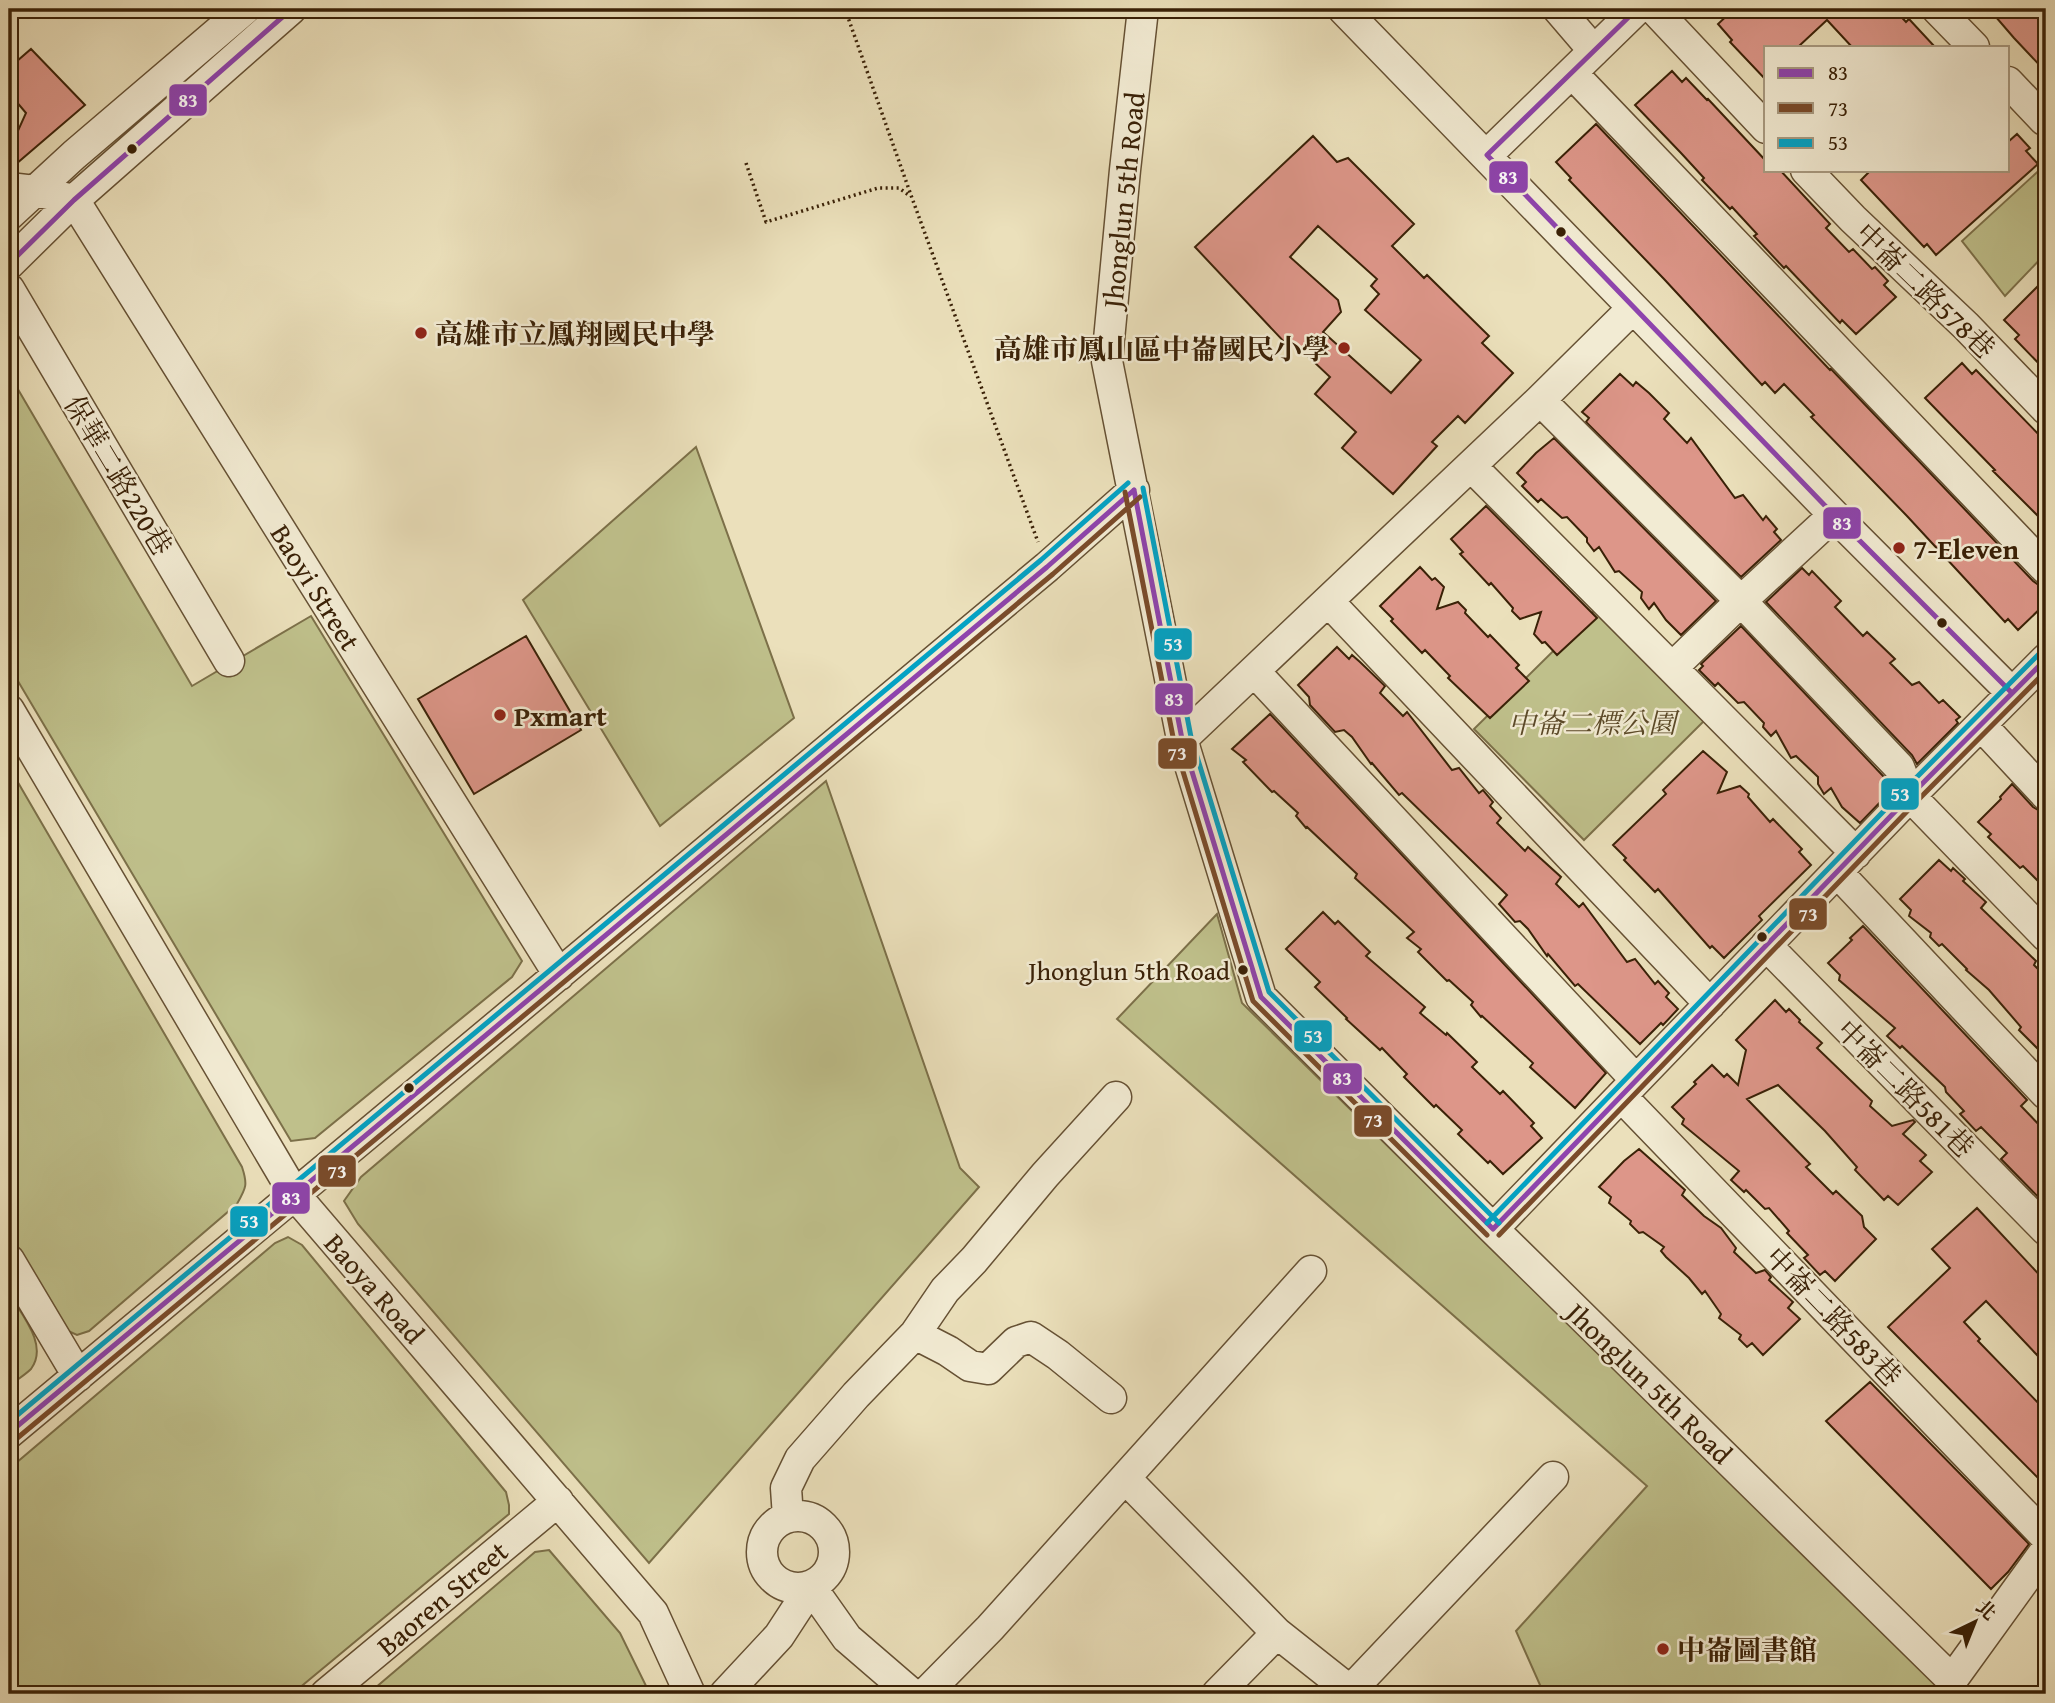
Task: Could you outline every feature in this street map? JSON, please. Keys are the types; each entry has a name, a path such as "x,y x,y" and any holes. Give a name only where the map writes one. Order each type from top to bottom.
{"street":[{"path":"9,215 22,190 74,155 245,9"},
{"name":"Jhonglun 5th Road","path":"1143,9 1107,361 1182,739 1261,997 1952,1680 2046,1550"},
{"path":"1343,9 1834,515 2012,693"},
{"path":"1558,9 1594,51"},
{"path":"1487,155 1637,9"},
{"path":"1654,9 1764,126"},
{"path":"1937,9 1973,46"},
{"path":"9,264 74,200 287,10"},
{"path":"1572,73 2046,569"},
{"path":"2010,84 2046,120"},
{"name":"中崙二路578巷","path":"1808,172 1853,219 1966,326 2046,409"},
{"path":"22,190 74,200"},
{"name":"Baoyi Street","path":"74,200 559,975"},
{"name":"保華二路220巷","path":"9,289 229,661"},
{"path":"1182,739 1471,466 1633,308"},
{"path":"1540,400 1741,601 1899,767 1910,796 2046,936"},
{"path":"1471,466 1672,668 1846,862 2046,1094"},
{"path":"9,1433 1047,567 1134,490"},
{"path":"1672,668 1834,515"},
{"path":"1328,601 1710,1004"},
{"path":"1493,1229 1910,796 2046,660"},
{"name":"中崙二路583巷","path":"1254,671 1629,1088 2046,1537"},
{"name":"Baoya Road","path":"9,710 295,1195 653,1613 691,1694"},
{"path":"1981,725 2046,794"},
{"name":"中崙二路581巷","path":"1766,945 2046,1230"},
{"path":"788,1517 786,1488 800,1459 856,1395 915,1334 945,1290 1116,1097"},
{"path":"9,1260 78,1376"},
{"path":"925,1694 990,1628 1311,1271"},
{"path":"915,1334 970,1366 988,1370 1016,1342 1031,1337 1111,1398"},
{"path":"1125,1478 1277,1633 1352,1693 1553,1477"},
{"name":"Baoren Street","path":"326,1694 558,1501"},
{"path":"788,1517 810,1518 828,1531 835,1551 831,1570 821,1582 811,1587 797,1589 776,1582 762,1559 763,1542 778,1522 788,1517"},
{"path":"725,1694 779,1636 811,1587"},
{"path":"811,1587 847,1638 912,1694"},
{"path":"1217,1694 1277,1633"}],"path":[{"path":"845,9 1047,567"},
{"path":"746,163 766,222 878,188 899,188 912,198"}],"green space":[{"path":"2046,164 2046,253 2005,296 1962,241"},
{"path":"9,374 192,686 311,616 522,961 512,977 315,1138 291,1141 9,666"},
{"path":"696,447 794,718 660,826 523,600"},
{"name":"中崙二標公園","path":"1601,604 1710,715 1584,840 1474,729"},
{"path":"9,767 242,1167 245,1178 244,1190 237,1204 89,1331 77,1335 58,1322 9,1238"},
{"path":"826,781 960,1168 979,1187 649,1563 358,1224 344,1201 361,1177"},
{"path":"1217,914 1242,1003 1946,1694 1544,1694 1516,1631 1647,1486 1117,1019"},
{"path":"288,1237 302,1245 506,1492 509,1514 292,1694 11,1694 9,1469 275,1243"},
{"path":"9,1293 31,1330 37,1350 31,1369 9,1386"},
{"path":"549,1550 620,1633 650,1694 368,1694 535,1552"}],"building":[{"path":"1734,9 1894,9 1906,22 1909,19 1934,46 1851,46 1827,20 1799,46 1764,46 1764,78 1730,42 1732,40 1718,24"},
{"path":"1989,9 2046,9 2046,72 2014,38"},
{"path":"31,49 85,105 9,170 9,132 17,133 26,113 9,93 9,68"},
{"path":"1672,71 1682,82 1686,78 1764,159 1764,172 1782,172 1830,224 1826,228 1849,252 1853,249 1872,269 1875,267 1888,281 1884,285 1896,297 1856,334 1842,320 1840,323 1786,266 1784,268 1754,236 1757,234 1702,180 1704,178 1635,105"},
{"path":"1596,124 2033,581 2040,586 2046,586 2046,603 2018,630 2008,619 2005,622 1811,417 1814,415 1784,384 1775,393 1765,382 1762,385 1569,180 1571,178 1556,162"},
{"path":"2017,134 2030,148 2026,151 2038,164 1936,255 1927,244 1924,247 1861,180 1869,172 2010,172 2010,140"},
{"path":"1313,136 1337,162 1348,158 1414,224 1392,246 1424,278 1427,275 1489,336 1482,343 1513,373 1465,423 1458,416 1432,442 1437,446 1393,494 1342,448 1356,432 1315,394 1330,377 1293,342 1288,346 1195,247","holes":["1318,226 1377,279 1371,286 1379,294 1365,310 1421,360 1391,393 1323,332 1341,312 1338,300 1290,257"]},
{"path":"2046,278 2046,371 2015,339 2019,335 2004,320"},
{"path":"1962,363 1972,374 1976,370 2046,442 2046,524 1925,398"},
{"path":"1620,374 1633,386 1636,382 1669,413 1664,419 1687,443 1691,438 1735,498 1743,495 1763,520 1766,516 1777,529 1774,532 1781,540 1741,577 1586,422 1589,418 1582,412"},
{"path":"1554,438 1716,601 1681,635 1654,603 1649,609 1641,598 1642,592 1619,571 1615,572 1599,547 1594,551 1587,538 1567,517 1562,518 1541,499 1538,502 1522,486 1526,482 1517,473"},
{"path":"1486,506 1597,618 1557,655 1534,634 1541,612 1520,619 1491,583 1489,585 1460,554 1463,552 1451,539"},
{"path":"1420,567 1432,580 1435,578 1444,587 1437,609 1458,602 1488,637 1490,635 1519,665 1516,668 1529,681 1490,718 1448,678 1450,676 1425,650 1422,653 1380,606"},
{"path":"1802,568 1809,575 1812,571 1841,601 1835,607 1863,636 1867,632 1895,659 1890,663 1912,685 1919,682 1939,703 1943,700 1960,717 1956,720 1958,723 1917,764 1912,755 1766,602"},
{"path":"1741,626 1884,777 1890,792 1860,823 1842,807 1831,788 1824,794 1818,784 1818,777 1796,756 1791,758 1776,731 1771,736 1763,727 1764,723 1744,702 1738,703 1718,683 1715,686 1699,670 1703,666 1701,664"},
{"name":"Pxmart","path":"526,636 581,730 474,794 418,699"},
{"path":"1337,647 1349,659 1352,655 1385,686 1380,693 1403,716 1407,712 1452,770 1459,768 1479,793 1483,790 1493,802 1490,806 1501,818 1497,823 1525,851 1528,847 1561,877 1556,884 1579,907 1583,903 1627,962 1635,959 1655,984 1658,981 1669,993 1666,997 1678,1009 1640,1044 1578,984 1575,986 1520,921 1515,922 1499,904 1507,895 1402,793 1399,795 1371,764 1352,737 1344,730 1335,732 1310,705 1309,697 1298,685"},
{"path":"1270,714 1606,1073 1575,1108 1530,1067 1533,1063 1481,1017 1471,1005 1473,1002 1418,952 1421,949 1407,938 1414,932 1355,878 1357,874 1306,828 1296,816 1298,813 1272,792 1243,762 1246,760 1232,749"},
{"path":"1703,751 1727,772 1718,793 1740,786 1770,822 1773,819 1802,849 1799,852 1811,865 1759,916 1762,920 1724,958 1712,946 1710,948 1658,889 1655,892 1613,845 1666,794 1663,790"},
{"path":"2012,784 2033,807 2046,812 2046,889 1988,837 1991,834 1978,822"},
{"path":"1939,860 1965,879 1963,881 1986,902 1981,908 2036,961 2034,965 2046,977 2046,1057 2019,1030 2021,1027 1989,990 1942,944 1939,946 1930,937 1931,933 1909,916 1911,910 1900,899"},
{"path":"1323,912 1335,924 1338,921 1370,952 1366,956 1425,1007 1420,1013 1446,1035 1447,1033 1477,1062 1472,1067 1500,1094 1503,1091 1534,1123 1531,1126 1542,1138 1503,1174 1458,1134 1462,1130 1404,1077 1407,1074 1382,1048 1380,1050 1315,987 1320,982 1286,949"},
{"path":"1863,926 2027,1100 2021,1106 2046,1132 2046,1205 2001,1159 2007,1153 1981,1127 1976,1131 1960,1114 1964,1111 1946,1092 1945,1087 1902,1046 1900,1048 1887,1036 1895,1028 1839,980 1840,975 1828,963"},
{"path":"1775,1000 1786,1012 1789,1009 1822,1043 1817,1048 1872,1101 1870,1106 1892,1126 1913,1120 1915,1122 1903,1134 1926,1155 1920,1161 1932,1172 1898,1205 1888,1196 1884,1200 1855,1170 1857,1167 1825,1131 1778,1085 1747,1099 1810,1164 1806,1167 1833,1194 1836,1191 1862,1216 1864,1227 1876,1239 1835,1281 1825,1271 1820,1275 1804,1258 1808,1255 1787,1233 1789,1231 1769,1208 1765,1209 1746,1190 1744,1192 1731,1180 1739,1171 1682,1124 1684,1119 1672,1107 1712,1065 1724,1077 1727,1074 1738,1085 1746,1050 1736,1040"},
{"path":"1639,1149 1685,1190 1682,1195 1721,1228 1736,1248 1734,1252 1756,1273 1765,1270 1771,1277 1769,1280 1793,1302 1788,1308 1800,1319 1763,1355 1752,1343 1747,1347 1739,1339 1741,1335 1719,1318 1721,1314 1705,1291 1702,1294 1666,1257 1661,1251 1664,1247 1643,1232 1639,1233 1630,1224 1631,1221 1609,1203 1611,1197 1599,1187"},
{"path":"1977,1208 2046,1282 2046,1292 2039,1299 2046,1307 2046,1346 2037,1355 1986,1301 1964,1322 1980,1339 1978,1341 2046,1411 2046,1486 1888,1327 1950,1268 1932,1249"},
{"path":"1870,1382 2029,1544 1991,1589 1826,1421"}],"transit line":[{"name":"83","path":"9,264 74,200 287,13 283,9"},
{"name":"83","path":"1637,9 1487,155 1834,515 2012,693"},
{"name":"53","path":"9,1422 1041,560 1128,483"},
{"name":"53","path":"1143,488 1191,737 1269,992 1499,1223"},
{"name":"83","path":"1134,490 1182,739 1261,997 1493,1229"},
{"name":"83","path":"9,1433 1047,567 1134,490"},
{"name":"73","path":"1125,492 1174,742 1253,1001 1487,1235"},
{"name":"73","path":"15,1440 1053,574 1140,497"},
{"name":"53","path":"1487,1223 1904,790 2040,653"},
{"name":"83","path":"1493,1229 1910,796 2046,659"},
{"name":"73","path":"1499,1235 1916,802 2046,671"}],"place":[{"name":"高雄市立鳳翔國民中學","path":"421,333"},
{"name":"高雄市鳳山區中崙國民小學","path":"1344,348"},
{"name":"7-Eleven","path":"1899,548"},
{"name":"Pxmart","path":"500,715"},
{"name":"Jhonglun 5th Road","path":"1243,970"},
{"name":"中崙圖書館","path":"1663,1649"}]}
